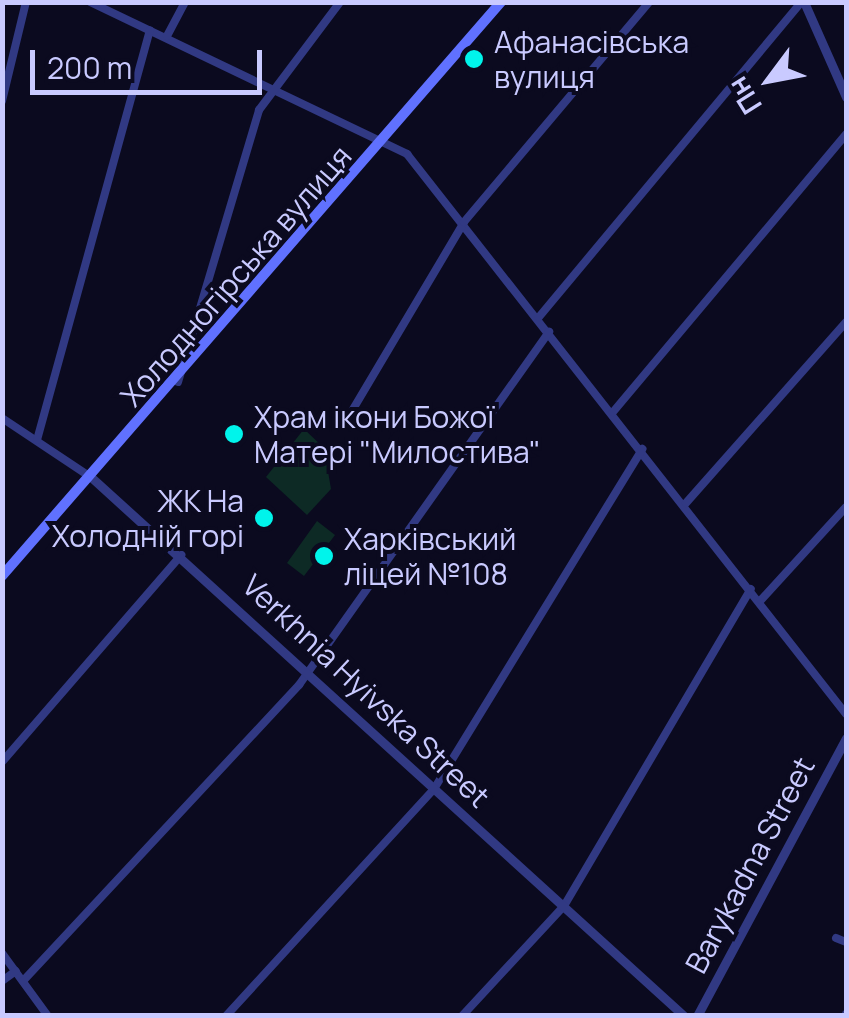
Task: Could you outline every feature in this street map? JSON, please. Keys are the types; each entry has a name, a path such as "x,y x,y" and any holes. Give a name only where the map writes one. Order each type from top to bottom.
{"main road":[{"name":"Холодногірська вулиця","path":"2,576 178,382 389,139 500,2"}],"street":[{"path":"2,101 26,2"},
{"path":"90,2 389,139 464,222 686,503 846,714"},
{"path":"167,36 184,2"},
{"path":"178,382 274,84 340,2"},
{"path":"346,421 464,222 649,2"},
{"path":"538,317 802,2 846,97"},
{"path":"37,440 150,30"},
{"path":"613,412 846,134"},
{"path":"686,503 846,322"},
{"path":"23,981 308,673 549,332"},
{"name":"Verkhnia Hyivska Street","path":"2,418 92,478 181,555 684,1016"},
{"path":"226,1016 434,789 642,449"},
{"path":"761,600 846,506"},
{"path":"2,762 181,555"},
{"path":"462,1016 564,906 751,589"},
{"name":"Barykadna Street","path":"697,1016 846,738"},
{"path":"836,938 846,942"},
{"path":"2,953 48,1016"},
{"path":"2,981 16,971"}],"green space":[{"path":"304,429 324,448 331,489 307,515 266,477"},
{"path":"317,521 335,535 304,576 287,563"}],"place":[{"name":"Афанасівська вулиця","path":"474,59"},
{"name":"Храм ікони Божої Матері \"Милостива\"","path":"234,434"},
{"name":"ЖК На Холодній горі","path":"264,518"},
{"name":"Харківський ліцей №108","path":"324,556"}]}
